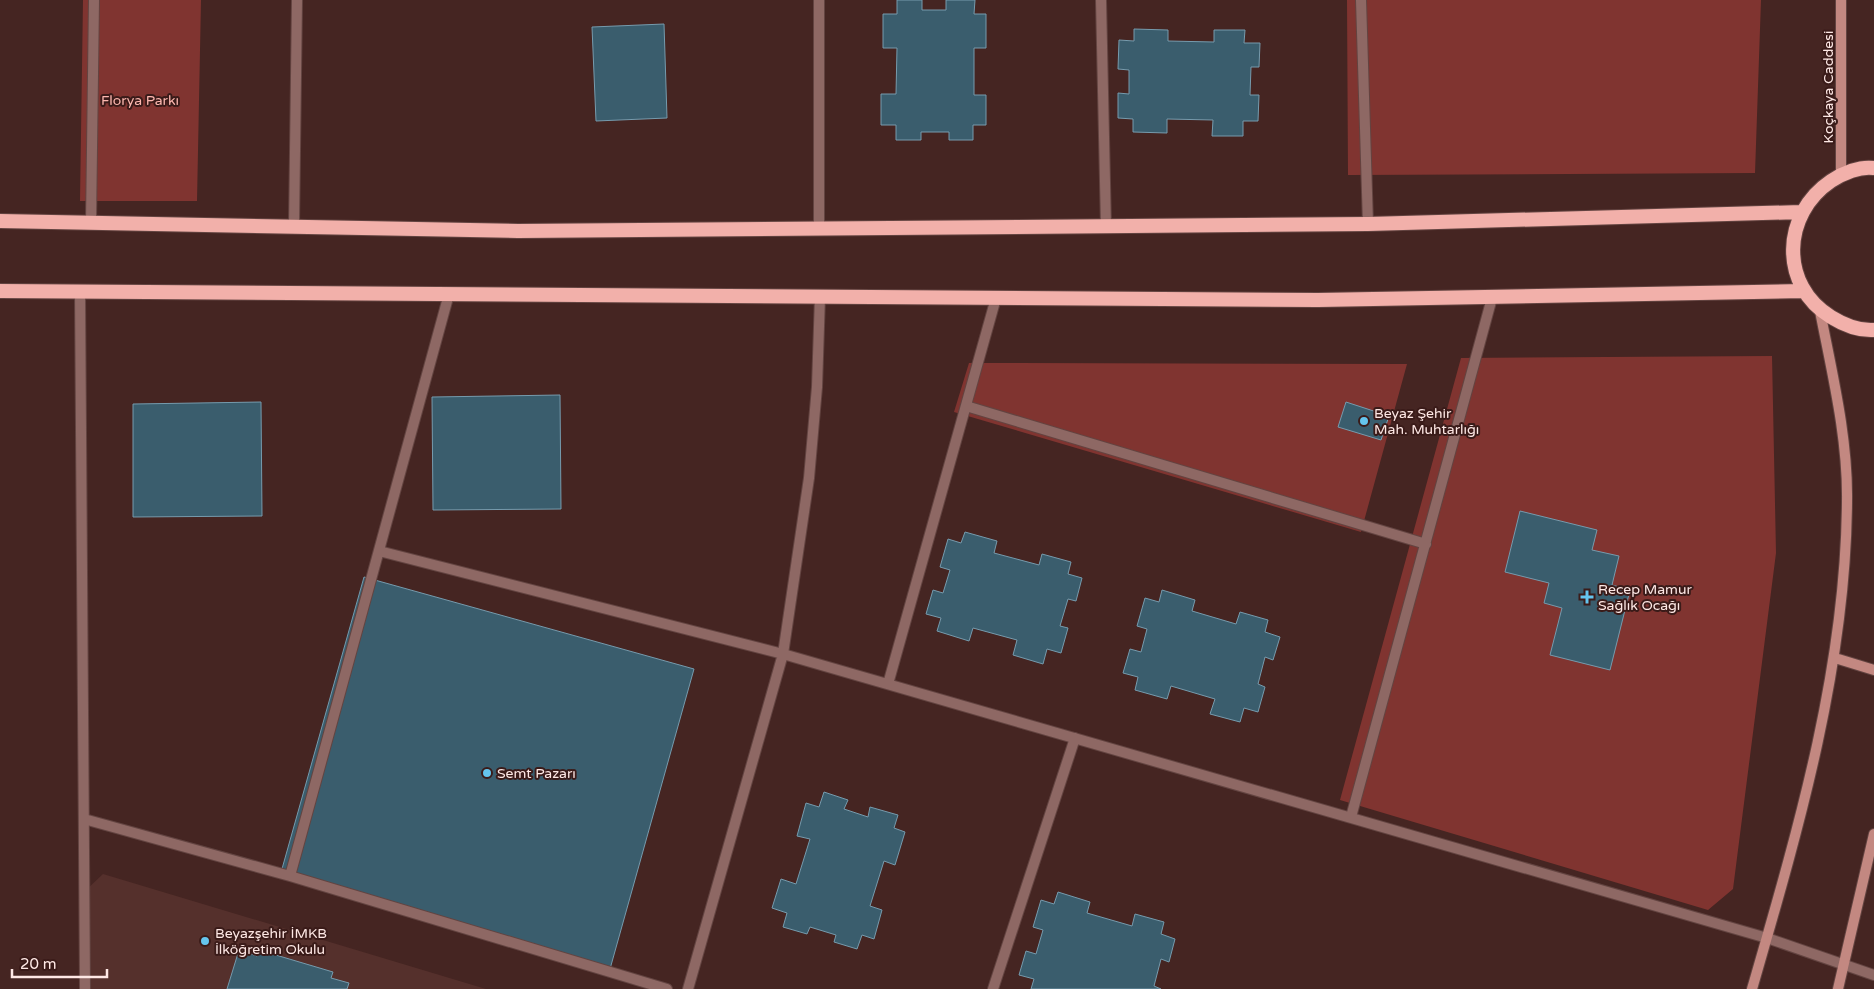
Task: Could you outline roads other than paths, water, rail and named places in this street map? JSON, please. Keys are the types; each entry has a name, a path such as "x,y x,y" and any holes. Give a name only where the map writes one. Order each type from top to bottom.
{"highway":[{"path":"1874,168 1841,174 1818,190 1801,212 1793,239 1794,267 1803,291 1820,310 1842,324 1874,330"},
{"path":"0,221 518,230 819,229 1368,224 1801,212"},
{"path":"0,290 996,298 1492,298 1803,291"}],"main road":[{"name":"Koçkaya Caddesi","path":"1841,0 1841,174"},
{"path":"1752,989 1824,718 1835,658 1848,500 1844,452 1820,310"},
{"path":"1835,658 1874,670"},
{"path":"1838,989 1874,834"}],"street":[{"path":"91,223 94,0"},
{"path":"294,227 297,0"},
{"path":"819,0 819,229"},
{"path":"1101,0 1106,227"},
{"path":"1361,0 1368,224"},
{"path":"80,291 85,989"},
{"path":"290,876 449,294"},
{"path":"688,989 783,654 809,478 817,387 820,296"},
{"path":"888,684 996,298"},
{"path":"1351,818 1492,298"},
{"path":"966,406 1426,544"},
{"path":"379,551 783,654 1767,938 1845,963 1874,975"},
{"path":"993,989 1075,738"},
{"path":"84,818 290,876 667,989"}],"place":[{"name":"Beyaz Şehir Mah. Muhtarlığı","path":"1364,421"},
{"name":"Recep Mamur Sağlık Ocağı","path":"1587,597"},
{"name":"Semt Pazarı","path":"487,773"},
{"name":"Beyazşehir İMKB İlköğretim Okulu","path":"205,941"}],"park label":[{"name":"Florya Parkı","path":"140,100"}]}
